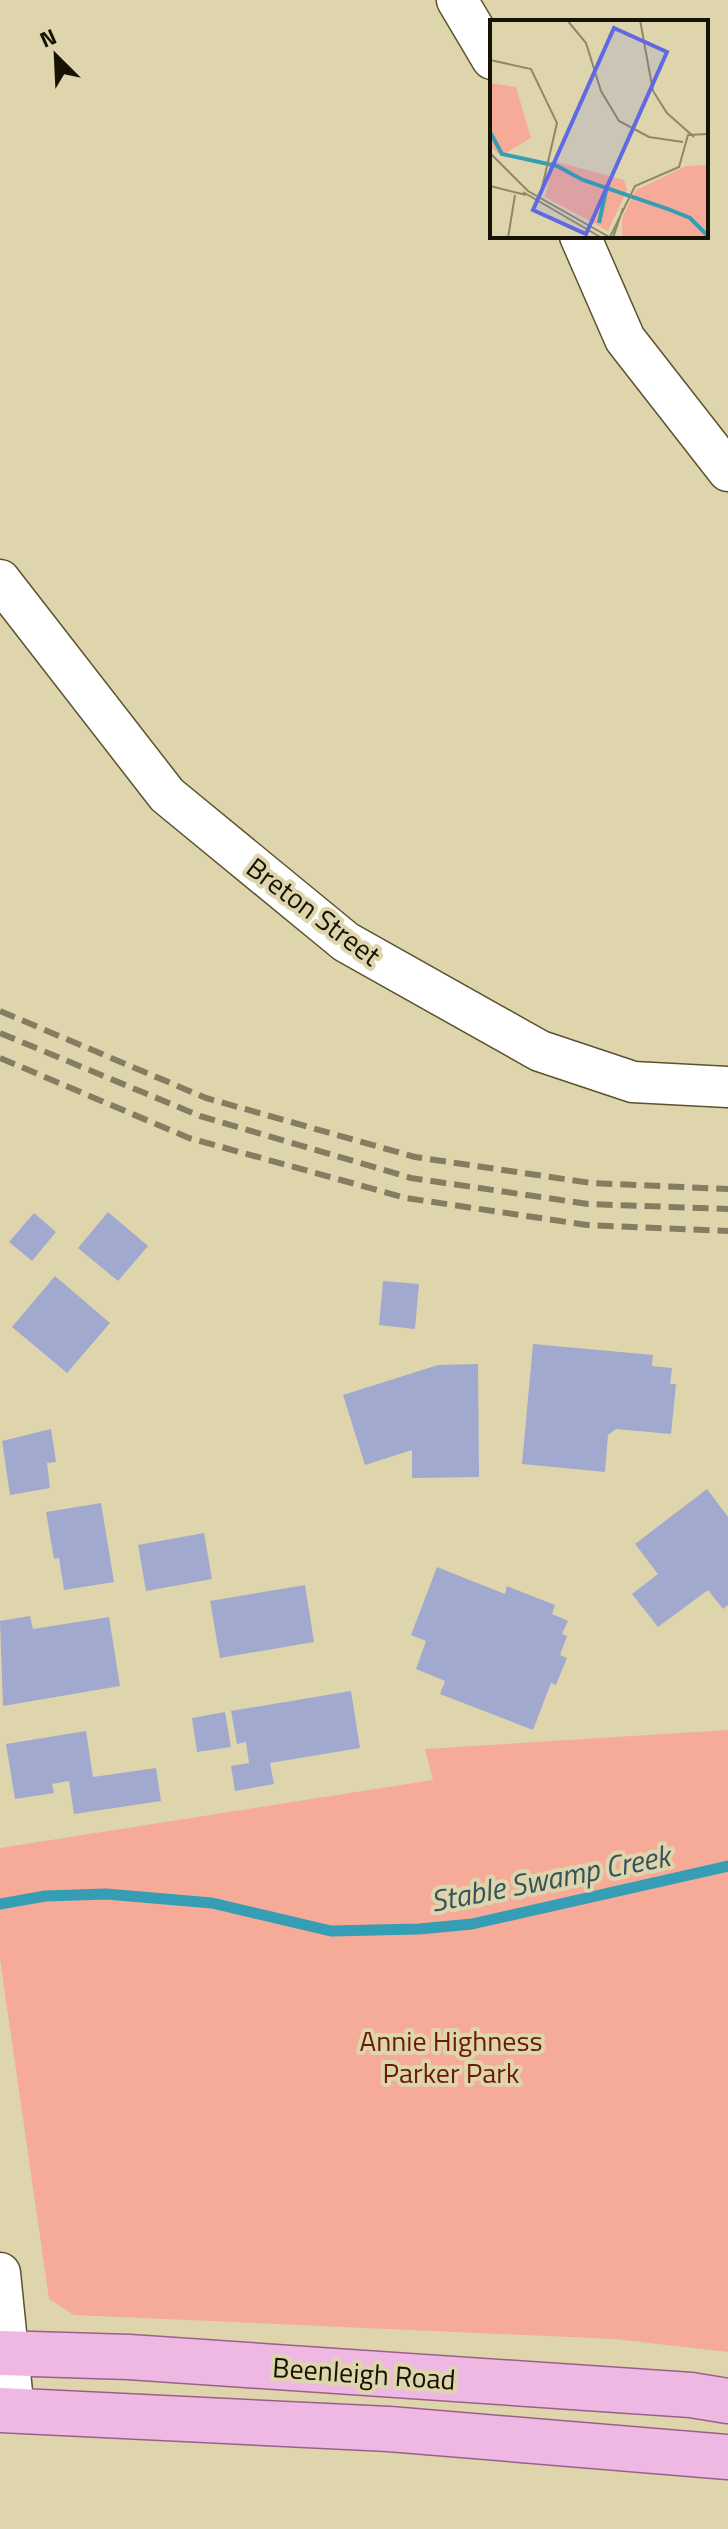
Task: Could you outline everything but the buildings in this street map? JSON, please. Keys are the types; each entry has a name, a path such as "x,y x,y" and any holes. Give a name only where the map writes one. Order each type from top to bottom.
{"main road":[{"name":"Beenleigh Road","path":"5,2353 144,2358 691,2395 728,2401"},
{"name":"Beenleigh Road","path":"7,2411 389,2429 728,2457"}],"street":[{"path":"457,0 490,56"},
{"path":"581,238 625,339 728,471"},
{"name":"Breton Street","path":"0,580 167,795 346,942 540,1051 633,1082 728,1087"},
{"path":"0,2273 7,2411"}],"green space":[{"name":"Annie Highness Parker Park","path":"728,1730 728,2352 614,2339 74,2315 49,2299 0,1959 0,1848 433,1780 425,1749"}],"waterway":[{"name":"Stable Swamp Creek","path":"0,1904 45,1896 106,1894 212,1903 331,1931 419,1929 472,1924 728,1866"}],"railway":[{"path":"0,1011 206,1098 415,1157 591,1183 728,1189"},
{"path":"0,1033 200,1116 411,1178 588,1204 728,1209"},
{"path":"0,1058 189,1138 406,1198 587,1225 728,1231"}]}
